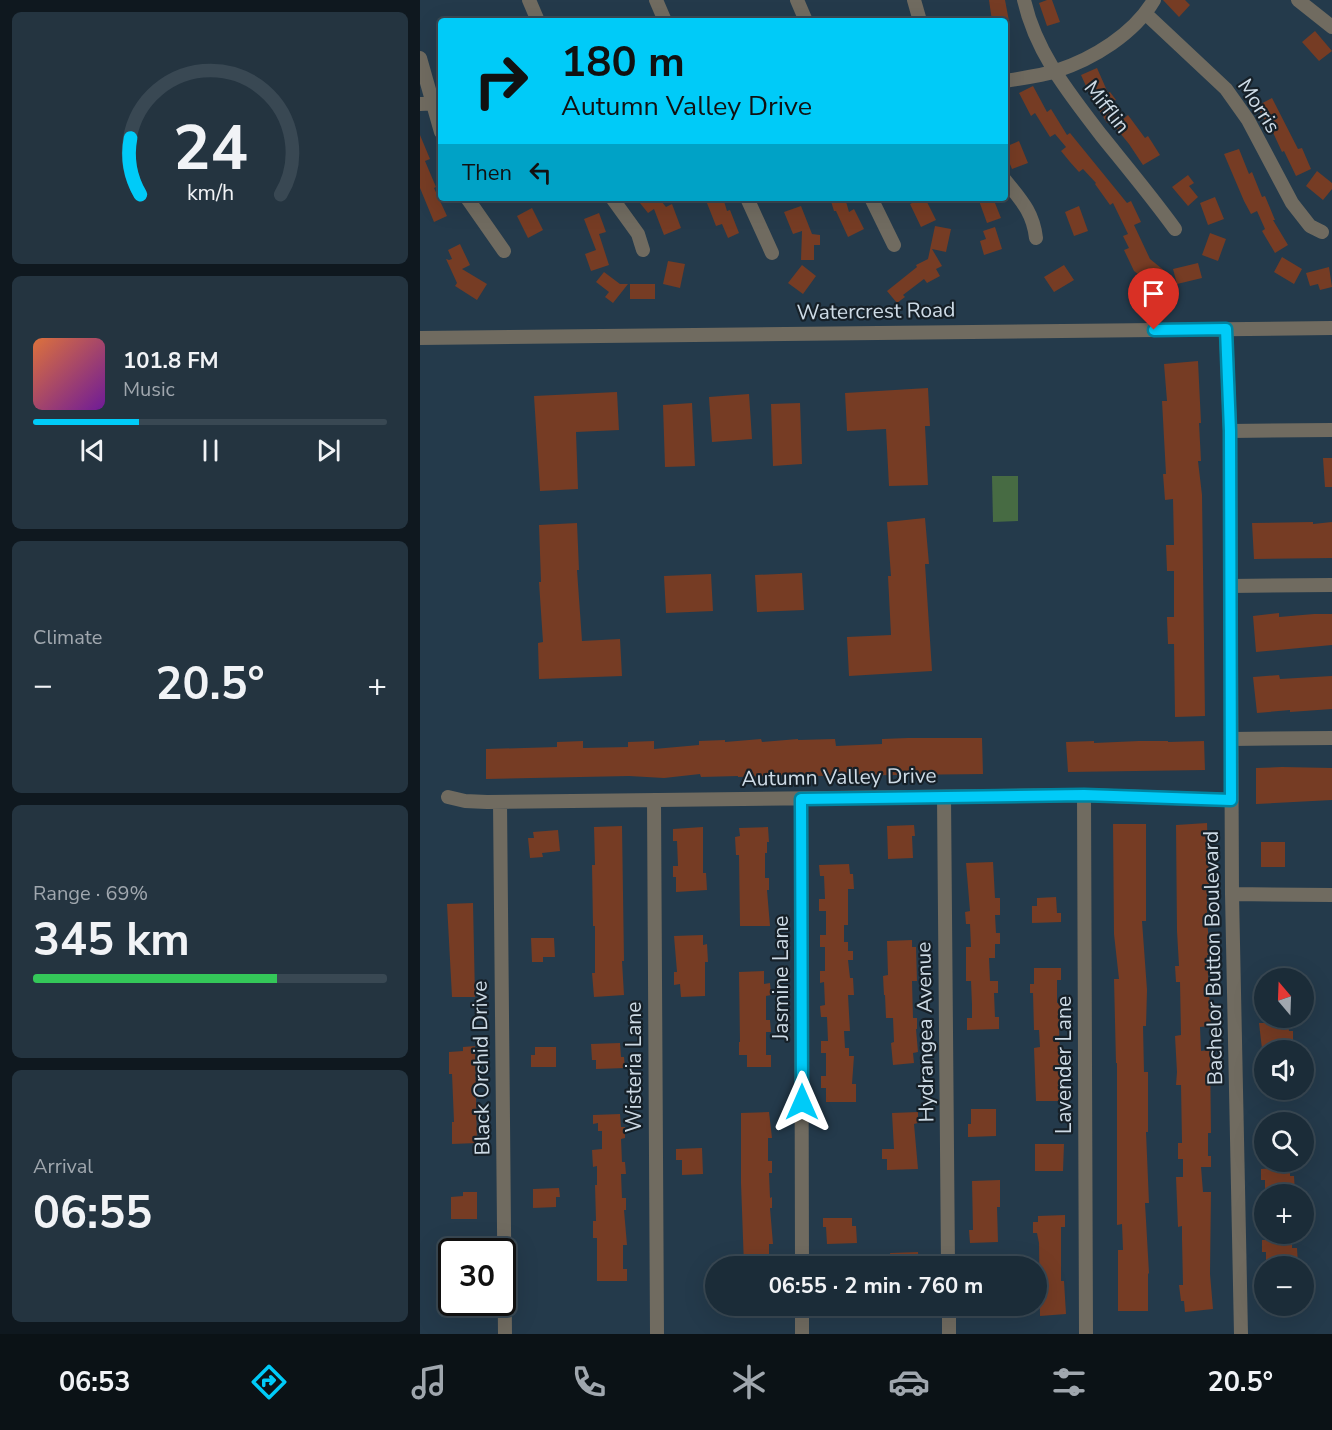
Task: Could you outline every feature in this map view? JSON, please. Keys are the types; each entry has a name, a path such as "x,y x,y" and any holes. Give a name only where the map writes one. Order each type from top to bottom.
{"street":[{"path":"529,0 537,18"},
{"path":"656,0 664,18"},
{"path":"797,0 805,18"},
{"path":"914,0 919,18"},
{"name":"Mifflin","path":"1024,0 1029,20 1054,72 1175,229"},
{"path":"1008,80 1054,72 1095,53 1117,39 1146,14 1154,0"},
{"path":"1298,0 1332,27"},
{"name":"Morris","path":"1146,14 1226,89 1248,120 1292,203 1310,226 1322,232"},
{"path":"420,58 438,124"},
{"path":"1008,184 1025,204 1034,221 1035,238"},
{"path":"469,201 504,251"},
{"path":"614,201 638,234 643,250"},
{"path":"748,201 772,253"},
{"path":"872,201 894,245"},
{"name":"Watercrest Road","path":"420,338 1332,328"},
{"name":"Bachelor Button Boulevard","path":"1226,329 1230,431 1232,894 1241,1334"},
{"path":"1230,431 1332,430"},
{"path":"1230,586 1332,585"},
{"path":"1231,739 1332,738"},
{"name":"Autumn Valley Drive","path":"448,797 465,801 500,802 1084,795 1231,800"},
{"name":"Lavender Lane","path":"1084,795 1086,1334"},
{"name":"Hydrangea Avenue","path":"944,797 948,1256"},
{"name":"Jasmine Lane","path":"801,799 802,1256"},
{"name":"Wisteria Lane","path":"654,800 657,1334"},
{"name":"Black Orchid Drive","path":"500,802 505,1334"},
{"path":"1232,894 1332,895"},
{"path":"802,1316 802,1334"},
{"path":"949,1316 949,1334"}],"green space":[{"path":"992,476 1018,476 1018,521 993,522"}],"building":[{"path":"989,0 1005,0 1009,21 1008,18 992,18"},
{"path":"1052,0 1060,22 1047,26 1039,3"},
{"path":"1163,0 1185,0 1190,5 1179,17"},
{"path":"1315,31 1332,51 1319,61 1302,42"},
{"path":"1097,68 1108,93 1110,92 1116,100 1110,103 1121,121 1128,115 1145,138 1148,136 1160,155 1143,165 1111,122 1107,123 1081,75"},
{"path":"1033,86 1047,112 1051,109 1067,135 1070,133 1127,203 1131,201 1141,222 1134,225 1150,259 1166,272 1159,282 1148,272 1143,278 1134,271 1124,250 1129,248 1123,236 1128,234 1113,203 1110,205 1096,183 1083,169 1079,172 1070,162 1061,151 1066,147 1055,134 1050,137 1035,113 1031,116 1019,93"},
{"path":"1272,98 1298,149 1302,148 1311,169 1296,176 1257,106"},
{"path":"420,135 430,159 425,161 436,187 434,188 438,201 447,216 434,222 420,188"},
{"path":"1019,141 1028,163 1012,169 1008,159 1008,146"},
{"path":"1239,149 1249,174 1252,172 1262,197 1265,196 1275,220 1273,220 1288,245 1275,253 1262,231 1265,229 1257,211 1251,214 1244,201 1224,154"},
{"path":"1317,171 1332,183 1332,189 1323,200 1306,186"},
{"path":"1188,175 1194,183 1189,186 1198,197 1188,206 1172,187"},
{"path":"1215,197 1224,219 1208,225 1200,203"},
{"path":"638,201 663,201 666,207 672,204 681,228 664,235 654,209 648,213"},
{"path":"706,201 724,201 739,233 728,238 722,224 716,226"},
{"path":"831,201 846,201 849,212 854,209 864,229 848,237"},
{"path":"916,201 926,201 936,220 921,227 910,204"},
{"path":"979,201 994,201 1001,218 987,223"},
{"path":"801,206 812,234 820,235 820,245 814,245 814,260 801,260 802,231 793,234 784,212"},
{"path":"1079,206 1088,231 1074,236 1065,212"},
{"path":"532,208 543,230 528,238 517,216"},
{"path":"599,213 606,232 599,234 609,265 591,271 585,254 596,250 584,219"},
{"path":"935,226 951,229 946,252 932,249 942,266 936,269 940,276 927,283 924,279 903,295 905,297 897,303 887,291 917,267 916,265 928,259"},
{"path":"995,227 1002,249 984,255 980,241 986,239 983,231"},
{"path":"1210,233 1226,239 1218,261 1202,255"},
{"path":"460,244 470,265 462,269 487,284 477,300 455,286 457,283 446,259 452,259 448,250"},
{"path":"1282,257 1302,269 1294,284 1274,272"},
{"path":"668,261 685,264 680,288 663,284"},
{"path":"1198,263 1202,278 1177,284 1173,269"},
{"path":"802,265 816,276 803,294 788,283"},
{"path":"1064,265 1074,280 1054,292 1044,277"},
{"path":"1329,267 1332,287 1320,290 1318,284 1310,286 1306,273"},
{"path":"604,272 620,284 628,284 613,303 605,297 609,292 596,282"},
{"path":"630,284 655,284 655,299 630,299"},
{"path":"1198,361 1201,461 1198,461 1202,495 1205,716 1175,717 1174,644 1168,644 1167,617 1174,617 1174,571 1167,571 1166,545 1174,545 1173,499 1165,500 1163,474 1166,474 1162,401 1167,401 1164,364"},
{"path":"928,388 930,426 925,426 928,485 889,486 886,429 847,431 845,393"},
{"path":"617,392 619,430 576,432 578,489 540,491 534,396"},
{"path":"749,394 752,439 712,442 709,397"},
{"path":"692,403 695,466 665,467 663,405"},
{"path":"800,403 802,464 773,466 771,404"},
{"path":"1323,458 1332,458 1332,487 1325,487"},
{"path":"925,518 929,564 925,564 932,671 849,676 847,637 891,635 888,576 891,576 887,522"},
{"path":"1313,522 1313,524 1332,522 1332,558 1254,559 1252,523"},
{"path":"577,523 579,570 577,570 582,641 620,639 622,676 539,679 538,643 543,642 539,582 541,582 539,525"},
{"path":"802,573 804,610 757,612 755,575"},
{"path":"711,574 713,611 666,613 664,576"},
{"path":"1279,613 1279,617 1332,614 1332,645 1256,652 1253,616"},
{"path":"1279,675 1280,679 1332,676 1332,709 1257,713 1253,677"},
{"path":"982,738 983,774 811,776 811,774 701,777 700,774 664,778 629,776 486,779 486,749 557,747 557,742 583,741 583,748 628,747 628,742 654,741 654,749 699,745 699,741 725,740 725,742 761,739 762,742 835,739 836,746 882,744 882,739"},
{"path":"1094,741 1094,743 1204,741 1205,770 1068,772 1066,742"},
{"path":"1256,768 1332,768 1332,800 1256,804"},
{"path":"1207,823 1209,884 1207,884 1207,919 1210,955 1207,955 1211,1026 1200,1027 1201,1051 1210,1050 1211,1133 1208,1133 1208,1156 1211,1156 1211,1167 1201,1167 1203,1192 1211,1192 1210,1274 1213,1309 1185,1312 1179,1285 1183,1285 1182,1226 1178,1227 1176,1177 1183,1177 1183,1159 1178,1159 1178,1143 1182,1143 1181,1085 1176,1085 1175,1036 1181,1035 1180,982 1176,982 1175,966 1179,966 1176,825"},
{"path":"1113,824 1146,824 1146,921 1142,921 1147,990 1146,1026 1143,1026 1144,1072 1148,1072 1148,1132 1146,1132 1149,1203 1145,1203 1149,1273 1148,1311 1118,1311 1118,1250 1123,1250 1122,1224 1117,1225 1117,1063 1114,979 1119,979 1114,934"},
{"path":"914,825 913,858 888,859 887,826"},
{"path":"622,826 624,995 594,997 592,973 595,973 595,926 593,926 592,865 595,865 594,827"},
{"path":"703,827 703,873 706,873 707,890 676,892 673,866 678,866 677,841 673,841 673,829"},
{"path":"768,827 769,842 767,842 767,853 765,853 765,878 769,878 769,890 767,890 770,926 740,926 739,855 736,855 735,837 740,836 739,828"},
{"path":"558,830 560,851 542,853 543,857 530,858 528,838 534,838 533,832"},
{"path":"1261,842 1285,842 1285,867 1261,867"},
{"path":"993,862 995,898 1000,898 1000,915 995,915 996,933 1000,933 1000,944 995,944 995,958 989,958 990,981 998,981 998,993 994,993 995,1017 999,1017 999,1029 967,1030 967,1018 972,1018 972,1005 971,981 966,981 966,947 971,947 970,924 966,924 965,912 970,911 966,863"},
{"path":"849,864 850,874 853,874 854,889 848,889 848,925 844,925 844,942 848,942 848,951 853,951 853,960 848,960 850,978 853,978 854,995 848,995 850,1031 844,1031 845,1048 849,1048 849,1056 854,1056 852,1084 856,1084 856,1102 826,1102 826,1088 821,1088 821,1076 826,1076 826,1053 821,1053 821,1041 828,1041 827,1017 821,1017 820,1006 825,1005 824,982 820,983 820,971 825,971 825,947 820,947 820,935 826,935 826,911 819,911 819,899 825,899 824,876 820,876 819,865"},
{"path":"1056,897 1057,913 1061,913 1061,922 1032,923 1032,906 1037,906 1037,898"},
{"path":"473,903 475,997 452,997 447,904"},
{"path":"703,935 703,945 707,944 708,962 705,962 705,996 681,997 680,984 674,985 674,972 677,972 674,936"},
{"path":"531,938 554,938 555,957 543,957 543,962 532,962"},
{"path":"912,940 912,947 916,947 917,981 912,981 913,1018 917,1018 918,1052 913,1053 914,1063 893,1065 891,1043 894,1042 893,1018 886,1018 883,976 888,975 887,941"},
{"path":"1034,968 1061,968 1061,980 1057,980 1057,1003 1062,1002 1062,1029 1059,1029 1064,1085 1060,1085 1060,1101 1036,1101 1034,1048 1040,1047 1039,1030 1034,1030 1033,993 1030,993 1030,984 1034,984"},
{"path":"764,971 764,984 770,983 771,995 766,996 766,1020 770,1020 771,1032 766,1032 766,1055 771,1055 771,1067 747,1067 747,1055 739,1055 739,972"},
{"path":"1260,1028 1289,1028 1289,1031 1293,1031 1293,1040 1261,1040"},
{"path":"620,1043 625,1068 596,1069 596,1060 592,1060 591,1044"},
{"path":"475,1046 477,1143 452,1144 452,1122 454,1122 449,1052 463,1051 463,1047"},
{"path":"535,1047 556,1047 556,1067 531,1067 531,1055 535,1055"},
{"path":"971,1109 996,1109 996,1136 968,1137"},
{"path":"769,1112 772,1138 768,1138 768,1161 772,1161 772,1173 769,1173 773,1244 769,1244 769,1256 744,1256 741,1113"},
{"path":"918,1112 918,1123 914,1124 918,1169 887,1170 887,1159 882,1159 882,1149 894,1149 892,1113"},
{"path":"620,1114 621,1127 625,1127 625,1138 621,1139 622,1162 625,1162 626,1174 621,1174 622,1198 626,1198 626,1210 624,1210 627,1245 623,1245 623,1269 627,1269 627,1281 597,1281 597,1238 593,1238 593,1221 596,1221 597,1166 593,1167 592,1150 602,1149 602,1131 598,1131 598,1123 593,1124 593,1115"},
{"path":"1035,1144 1064,1144 1063,1171 1035,1171"},
{"path":"702,1148 703,1174 682,1175 682,1160 676,1160 676,1149"},
{"path":"1261,1172 1290,1172 1290,1176 1294,1176 1294,1184 1265,1184 1265,1180 1261,1180"},
{"path":"1000,1180 1000,1207 997,1207 998,1242 970,1243 969,1230 973,1230 972,1181"},
{"path":"559,1188 560,1197 556,1197 556,1207 533,1208 533,1189"},
{"path":"463,1192 477,1192 477,1219 451,1219 451,1197 463,1196"},
{"path":"1065,1215 1065,1227 1061,1227 1061,1281 1064,1281 1066,1314 1047,1315 1047,1256 1039,1256 1037,1233 1033,1233 1033,1222 1038,1222 1038,1216"},
{"path":"823,1218 852,1218 852,1226 856,1226 857,1243 827,1244"},
{"path":"1262,1244 1292,1244 1292,1248 1297,1248 1297,1256 1266,1256 1266,1252 1262,1252"},
{"path":"918,1252 918,1256 890,1256 890,1253"}],"route":[{"path":"802,1102 801,799 1084,795 1231,800 1230,431 1226,329 1154,330"}]}
